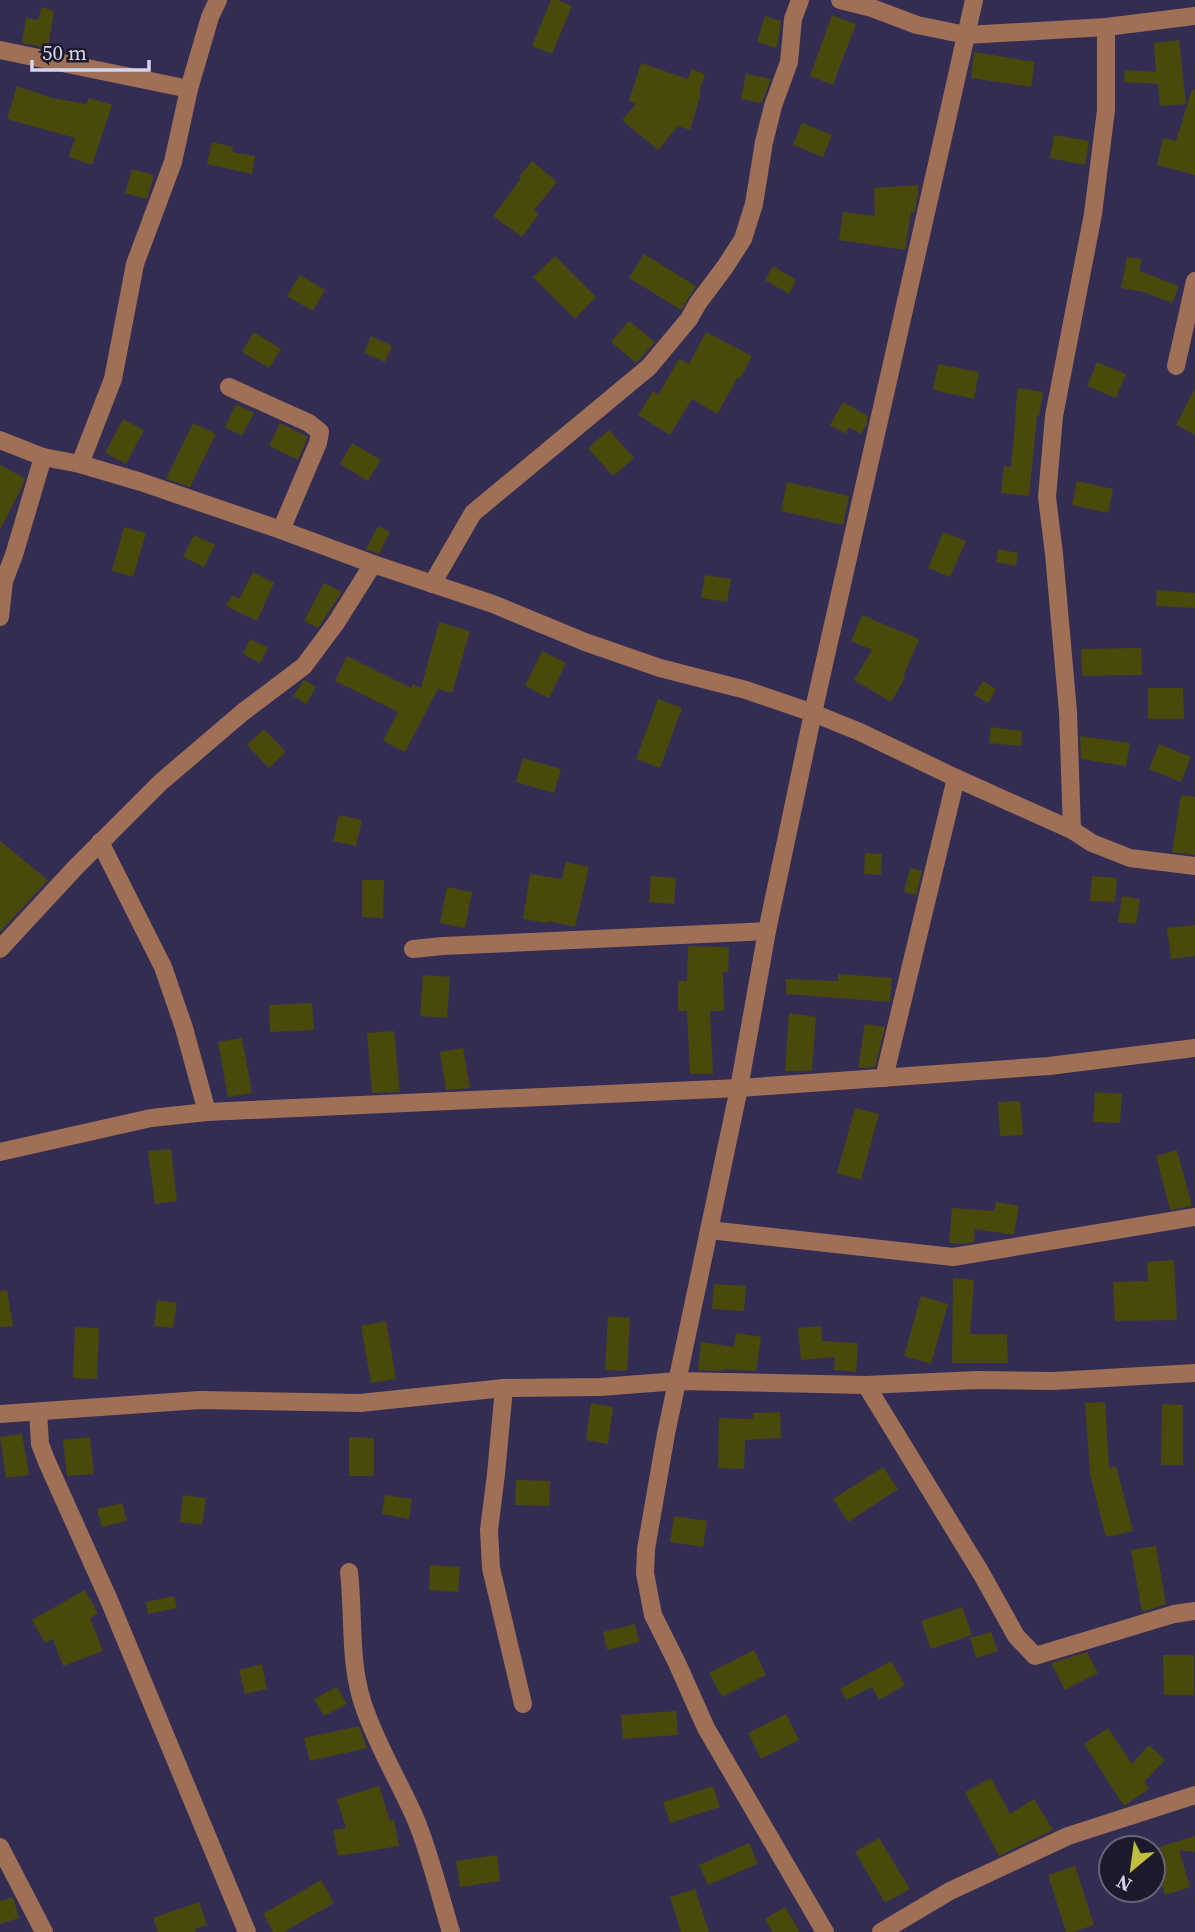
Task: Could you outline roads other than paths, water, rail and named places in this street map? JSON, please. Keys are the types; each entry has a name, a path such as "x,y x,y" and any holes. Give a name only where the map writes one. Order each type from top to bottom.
{"street":[{"path":"80,464 113,379 135,264 173,162 189,89 210,17 218,0"},
{"path":"432,584 473,513 649,367 689,319 743,239 754,204 767,130 789,62 793,19 800,0"},
{"path":"840,0 966,36 1106,27 1195,16"},
{"path":"825,1932 706,1728 653,1615 645,1573 646,1549 666,1434 739,1088 767,931 974,0"},
{"path":"1072,830 1068,712 1047,497 1054,416 1093,214 1106,110 1106,27"},
{"path":"0,50 189,89"},
{"path":"1176,366 1195,281"},
{"path":"229,387 309,423 320,432 318,443 281,530"},
{"path":"0,440 43,457 80,464 141,482 281,530 493,604 585,642 660,668 746,690 814,713 1072,830 1092,843 1130,858 1195,866"},
{"path":"0,617 2,582 14,555 43,457"},
{"path":"0,949 100,842 161,782 243,712 304,666 336,623 373,564"},
{"path":"884,1078 956,778"},
{"path":"100,842 163,967 184,1027 207,1112"},
{"path":"413,949 767,931"},
{"path":"0,1152 151,1118 207,1112 739,1088 1049,1066 1195,1048"},
{"path":"709,1230 954,1257 1195,1217"},
{"path":"0,1414 200,1400 360,1403 504,1388 600,1387 678,1381 866,1385 978,1380 1053,1381 1195,1373"},
{"path":"866,1385 981,1573 1016,1636 1035,1656 1174,1614 1195,1611"},
{"path":"504,1388 489,1530 491,1567 523,1704"},
{"path":"38,1412 40,1444 47,1462 104,1587 247,1932"},
{"path":"349,1572 353,1656 362,1703 417,1822 451,1932"},
{"path":"881,1932 950,1891 1068,1836 1195,1795"},
{"path":"0,1847 44,1932"}]}
